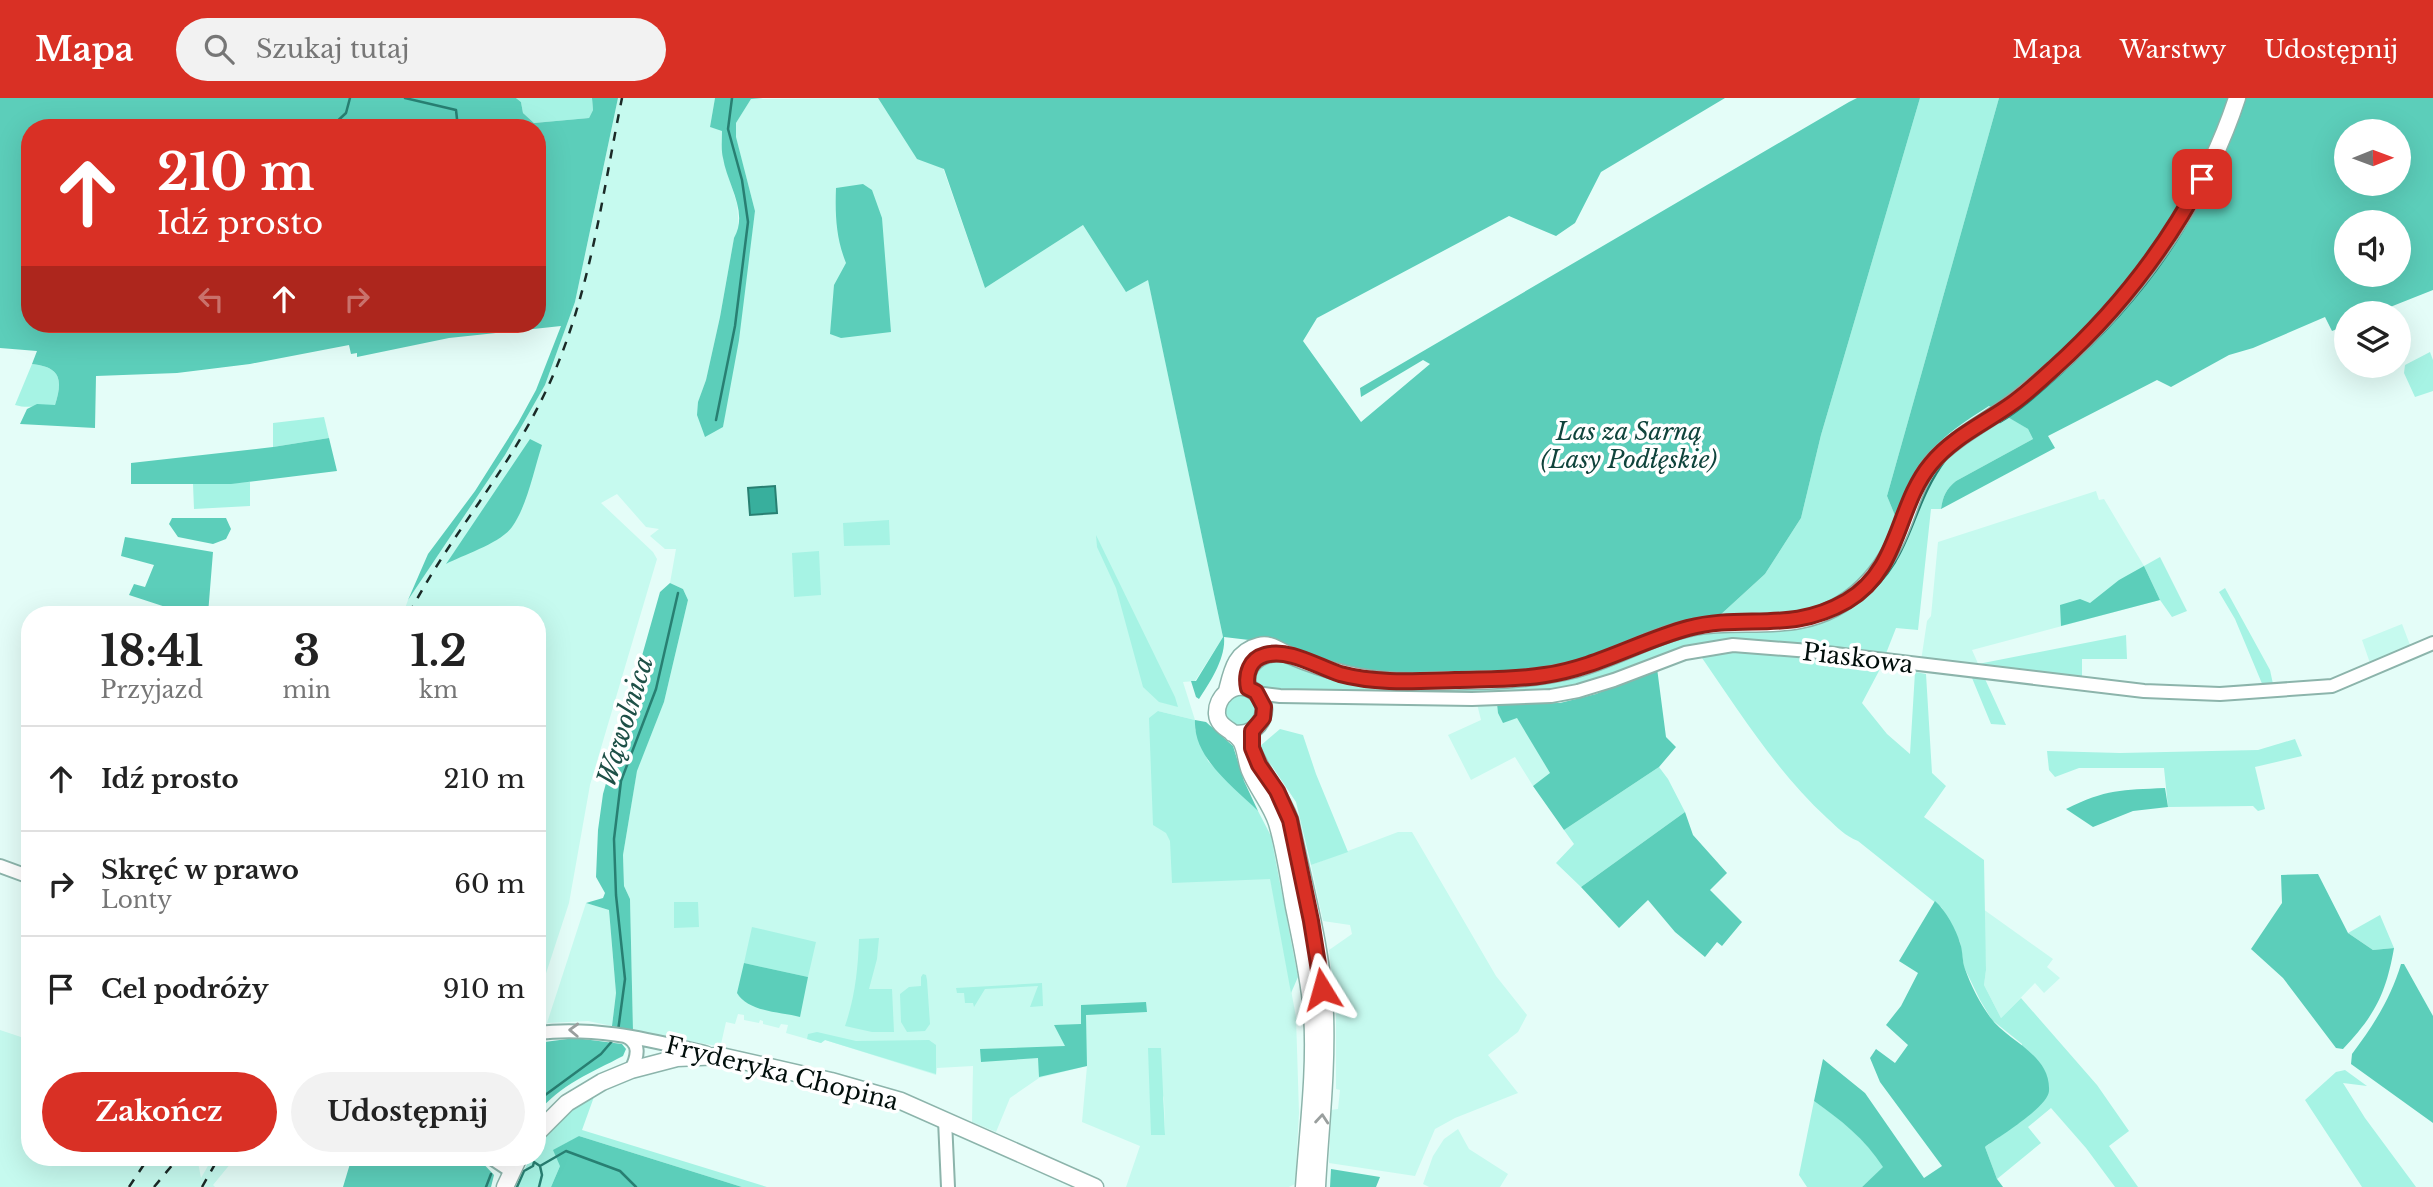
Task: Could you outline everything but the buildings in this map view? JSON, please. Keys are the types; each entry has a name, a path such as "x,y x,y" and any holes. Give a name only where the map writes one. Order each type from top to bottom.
{"main road":[{"path":"1227,691 1234,663 1247,651 1258,646 1276,647 1286,654 1343,674 1374,680 1501,679 1545,675 1578,668 1691,627 1799,620 1829,611 1851,598 1873,579 1886,559 1920,480 1930,464 1948,446 2013,403 2047,374 2087,338 2132,286 2190,202 2214,157 2237,98"},
{"path":"1232,733 1245,734 1252,731 1263,718 1264,707 1252,690 1247,673 1253,662 1266,654 1286,654"},
{"path":"1252,690 1233,688 1227,691 1220,699 1217,712 1224,728 1241,741 1250,771 1267,798 1278,826 1306,965 1312,1012 1312,1045 1304,1187"},
{"path":"1252,731 1252,748 1259,765 1277,791 1290,820 1319,962 1325,1034 1317,1187"},
{"path":"546,1124 584,1091 631,1070 677,1058 721,1056"},
{"name":"Fryderyka Chopina","path":"721,1056 863,1089 913,1106 1095,1187"},
{"path":"505,1187 514,1166"}],"street":[{"name":"Piaskowa","path":"1252,690 1280,696 1472,699 1551,696 1587,689 1685,653 1733,645 2144,691 2220,694 2332,686 2433,643"},
{"path":"1264,707 1280,696"},
{"path":"0,866 21,874"},
{"name":"Fryderyka Chopina","path":"546,1032 564,1030 617,1033 721,1056"},
{"path":"617,1033 633,1039 636,1045 638,1057 631,1070"},
{"path":"945,1120 948,1187"}],"shaded area":[{"path":"516,98 592,98 593,110 589,118 546,122 546,119 530,119 523,113 521,102"},
{"path":"618,98 715,98 710,127 722,130 723,158 737,204 739,229 734,238 720,317 698,403 723,427 755,211 736,138 736,123 751,99 878,98 917,158 943,168 985,288 1083,225 1126,291 1148,279 1223,637 1195,681 1183,682 1195,720 1158,711 1258,811 1296,1017 1299,1113 1295,1184 1289,1187 1126,1187 1140,1146 1082,1122 1087,1066 1039,1078 1010,1098 996,1132 972,1122 973,1066 937,1068 936,1075 825,1040 821,1043 786,1033 788,1025 781,1024 779,1028 763,1024 760,1020 759,1023 744,1020 744,1015 738,1014 735,1024 726,1022 721,1044 717,1046 633,1031 630,899 624,886 623,855 637,770 664,702 688,600 683,589 670,583 676,549 665,549 650,536 659,529 646,527 617,494 601,503 653,552 657,559 590,785 569,903 546,973 546,606 406,606 505,455 545,385 575,302","holes":["1149,1048 1164,1099 1165,1134 1152,1135"]},
{"path":"1920,98 1999,98 1887,496 1896,518 1890,534 1862,576 1837,598 1822,606 1795,613 1718,617 1765,574 1801,518 1821,435"},
{"path":"2430,352 2433,360 2433,391 2415,397 2406,378 2411,378 2411,362"},
{"path":"32,364 49,368 57,376 59,388 55,405 15,405"},
{"path":"2007,416 2028,429 2033,439 1956,481 1946,493 1941,509 1931,509 1918,630 1896,628 1885,656 1736,641 1685,646 1586,684 1559,690 1469,693 1298,692 1256,687 1252,669 1277,657 1322,674 1503,686 1686,635 1838,613 1872,592 1898,560 1926,490 1948,456"},
{"path":"324,417 329,438 273,447 273,423"},
{"path":"250,482 250,506 194,509 193,484"},
{"path":"775,486 777,513 750,515 748,488"},
{"path":"2096,491 2099,500 2104,499 2144,566 2160,600 1972,650 1980,668 1921,661 1927,621 1931,616 1938,542"},
{"path":"889,520 890,545 844,546 843,523"},
{"path":"1096,535 1178,707 1159,702 1143,687 1116,588 1097,547"},
{"path":"819,551 821,595 794,597 792,553"},
{"path":"2160,557 2187,611 2172,617 2160,600 2144,566"},
{"path":"2225,588 2270,670 2273,684 2263,686 2235,619 2219,592"},
{"path":"2402,624 2410,645 2370,663 2362,640"},
{"path":"2126,635 2127,659 2082,659 2082,677 1978,664"},
{"path":"1734,651 1809,657 1880,669 1862,703 1887,734 1910,754 1915,672 1926,674 1932,773 1946,786 1924,817 1984,860 1984,985 2001,1018 2021,998 2097,1085 2129,1131 2109,1146 2138,1187 2115,1187 2051,1108 2028,1127 2041,1143 1997,1179 1985,1147 2020,1122 2022,1044 1992,1020 1980,1000 1964,967 1960,942 1942,908 1858,841 1841,831 1808,800 1759,740 1700,655"},
{"path":"1972,678 1985,679 2006,725 1991,724"},
{"path":"1241,694 1253,698 1257,710 1253,722 1241,726 1229,722 1225,710 1229,698"},
{"path":"1477,704 1497,704 1498,713 1517,717 1551,774 1533,786 1515,757 1471,780 1448,735 1481,720"},
{"path":"1158,711 1195,720 1195,729 1208,761 1258,811 1271,836 1298,977 1291,993 1270,879 1172,883 1170,841 1166,833 1153,825 1149,718"},
{"path":"1280,729 1303,735 1348,852 1311,865 1296,802 1259,747"},
{"path":"2295,739 2302,756 2255,767 2265,809 2258,811 2253,806 2168,807 2164,768 2079,768 2055,777 2049,770 2047,751 2120,753 2258,750"},
{"path":"1659,767 1685,812 1581,887 1556,863 1574,844 1564,830"},
{"path":"1398,832 1412,832 1496,976 1527,1015 1518,1032 1488,1055 1518,1093 1455,1118 1435,1129 1415,1176 1329,1163 1331,1110 1338,1109 1340,1090 1336,1089 1336,1013 1329,950 1352,934 1350,925 1323,921 1311,865"},
{"path":"674,902 698,902 699,927 674,928"},
{"path":"586,903 609,910 616,993 612,1026 588,1021 547,1023"},
{"path":"1983,909 2053,959 2047,967 2060,978 2044,993 2035,983 2001,1018 1984,985 1986,970"},
{"path":"2380,915 2394,948 2373,950 2348,933"},
{"path":"752,927 816,942 808,977 744,963"},
{"path":"879,938 869,989 892,989 894,1032 872,1032 845,1026 855,983 859,939"},
{"path":"923,974 927,980 930,1024 925,1031 907,1032 901,1022 900,994 909,987 921,986"},
{"path":"1042,983 1043,1006 1030,1007 1038,986 985,989 974,1007 973,1003 965,1003 964,993 957,993 956,988"},
{"path":"0,1030 21,1037 21,1166 199,1166 201,1178 208,1166 229,1166 213,1185 215,1187 0,1187"},
{"path":"817,1032 856,1041 929,1040 936,1045 936,1074 825,1040 821,1043 807,1039 808,1034"},
{"path":"1148,1048 1161,1048 1165,1135 1151,1135"},
{"path":"2345,1070 2367,1086 2343,1083 2365,1118 2416,1187 2362,1187 2305,1100 2336,1072"},
{"path":"595,1094 582,1130 767,1187 742,1187 579,1136 560,1166 551,1187 515,1187 526,1166 546,1166 546,1135 578,1105"},
{"path":"1814,1101 1852,1131 1884,1167 1862,1187 1807,1187 1799,1175"},
{"path":"1458,1129 1469,1149 1508,1174 1500,1187 1429,1187 1423,1184 1433,1156 1444,1139"}],"green space":[{"path":"0,98 516,98 521,102 523,113 530,119 21,119 21,333 496,333 449,338 357,357 357,353 351,354 349,345 250,364 177,373 96,376 95,428 20,424 27,409 37,404 55,405 59,388 54,372 32,364 37,351 0,348"},
{"path":"592,98 618,98 575,302 545,385 505,455 408,600 428,554 475,491 518,423 536,390 561,326 546,328 546,122 589,118 593,110"},
{"path":"715,98 763,98 751,99 736,123 736,137 755,211 739,340 723,427 705,437 697,415 698,402 706,380 739,218 736,198 722,155 722,131 710,127"},
{"name":"Las za Sarną (Lasy Podłęskie)","path":"878,98 1725,98 1601,172 1575,223 1556,236 1509,216 1317,318 1303,341 1361,422 1430,364 1423,360 1361,397 1360,388 1849,102 1857,98 1920,98 1821,435 1801,518 1765,574 1718,617 1693,619 1668,626 1575,661 1544,669 1374,673 1343,668 1266,642 1224,637 1220,661 1199,699 1191,681 1196,681 1223,637 1148,280 1126,292 1083,225 985,288 944,169 917,159"},
{"path":"1999,98 2433,98 2433,290 2405,301 2334,301 2334,330 2332,331 2325,317 2253,348 2229,355 2171,387 2157,380 2048,436 2055,448 1941,509 1946,493 1956,481 2033,439 2028,429 1989,406 1955,429 1930,452 1912,480 1896,518 1887,496"},
{"path":"863,184 872,190 882,218 891,332 841,338 830,334 834,285 846,263 837,226 836,188"},
{"path":"329,438 337,471 231,484 131,484 131,463"},
{"path":"530,439 542,445 526,498 512,527 491,543 446,564"},
{"path":"172,518 226,518 231,529 226,539 213,544 178,537 169,524"},
{"path":"125,537 213,552 209,606 163,606 129,595 134,584 145,587 154,565 121,556"},
{"path":"2144,566 2160,600 2061,626 2060,605 2080,599 2090,603 2119,580"},
{"path":"670,583 683,589 688,600 664,702 637,771 623,855 624,886 630,899 633,1031 612,1026 616,993 609,910 586,903 603,898 605,893 596,877 603,794 660,592"},
{"path":"1657,668 1666,737 1676,747 1659,767 1564,830 1533,786 1550,773 1517,718 1503,723 1497,704 1560,703 1596,694"},
{"path":"1195,720 1206,722 1233,746 1244,781 1258,811 1227,782 1208,759 1196,734"},
{"path":"2165,788 2168,807 2133,811 2093,827 2066,809 2114,792"},
{"path":"1685,812 1693,835 1727,873 1710,890 1742,922 1722,946 1717,942 1705,957 1675,932 1648,900 1619,928 1581,887"},
{"path":"2318,874 2348,933 2373,950 2394,948 2378,1003 2343,1049 2336,1048 2283,978 2251,949 2282,903 2281,875"},
{"path":"1935,901 1956,932 1965,969 1983,1006 1998,1026 2043,1067 2048,1078 2049,1091 2047,1098 2032,1113 1985,1147 1997,1179 2003,1187 1862,1187 1883,1167 1852,1131 1814,1101 1823,1059 1865,1093 1924,1178 1942,1166 1880,1082 1870,1058 1876,1049 1895,1063 1908,1045 1886,1025 1901,1006 1918,973 1899,961"},
{"path":"744,963 808,977 800,1017 757,1008 742,999 737,993"},
{"path":"2401,964 2404,964 2433,1016 2433,1123 2351,1064 2352,1054 2381,1011"},
{"path":"1146,1002 1147,1012 1086,1015 1087,1066 1039,1077 1038,1058 981,1062 980,1049 1065,1046 1054,1025 1081,1024 1081,1005"},
{"path":"575,1038 622,1044 626,1049 623,1056 566,1087 546,1104 546,1042"},
{"path":"579,1136 742,1187 551,1187 560,1166 553,1150"},
{"path":"349,1166 486,1166 494,1175 491,1187 343,1187"},
{"path":"1331,1169 1380,1177 1376,1187 1330,1187"}],"waterway":[{"path":"340,119 346,113 350,98"},
{"path":"405,98 456,110 457,119"},
{"name":"Wąwolnica","path":"716,420 735,326 748,222 742,180 728,129 732,98"},
{"path":"2239,116 2245,98"},
{"path":"2000,422 2045,388 2118,317 2169,252 2197,205"},
{"path":"1859,601 1877,585 1901,552 1924,497 1946,459"},
{"name":"Wąwolnica","path":"618,1031 625,979 616,895 614,839 621,781 656,689 678,593"},
{"name":"Wąwolnica","path":"546,1094 601,1054 613,1040"},
{"path":"546,1163 566,1151 620,1171 636,1187"},
{"name":"Wąwolnica","path":"517,1187 524,1171 533,1166"},
{"name":"Wąwolnica","path":"539,1187 542,1175 540,1166"},
{"path":"486,1187 491,1174"}],"railway":[{"path":"413,606 440,560 510,456 541,401 557,365 571,328 592,252 622,98"},
{"path":"129,1187 143,1166"},
{"path":"154,1187 172,1166"},
{"path":"202,1187 214,1166"}],"route":[{"path":"1322,989 1290,820 1252,748 1252,731 1264,714 1261,699 1256,692 1248,688 1247,673 1253,662 1266,654 1274,653 1286,654 1343,674 1374,680 1501,679 1545,675 1578,668 1691,627 1799,620 1829,611 1851,598 1873,579 1900,531 1920,480 1930,464 1969,430 2013,403 2087,338 2132,286 2190,202 2202,179"}]}
